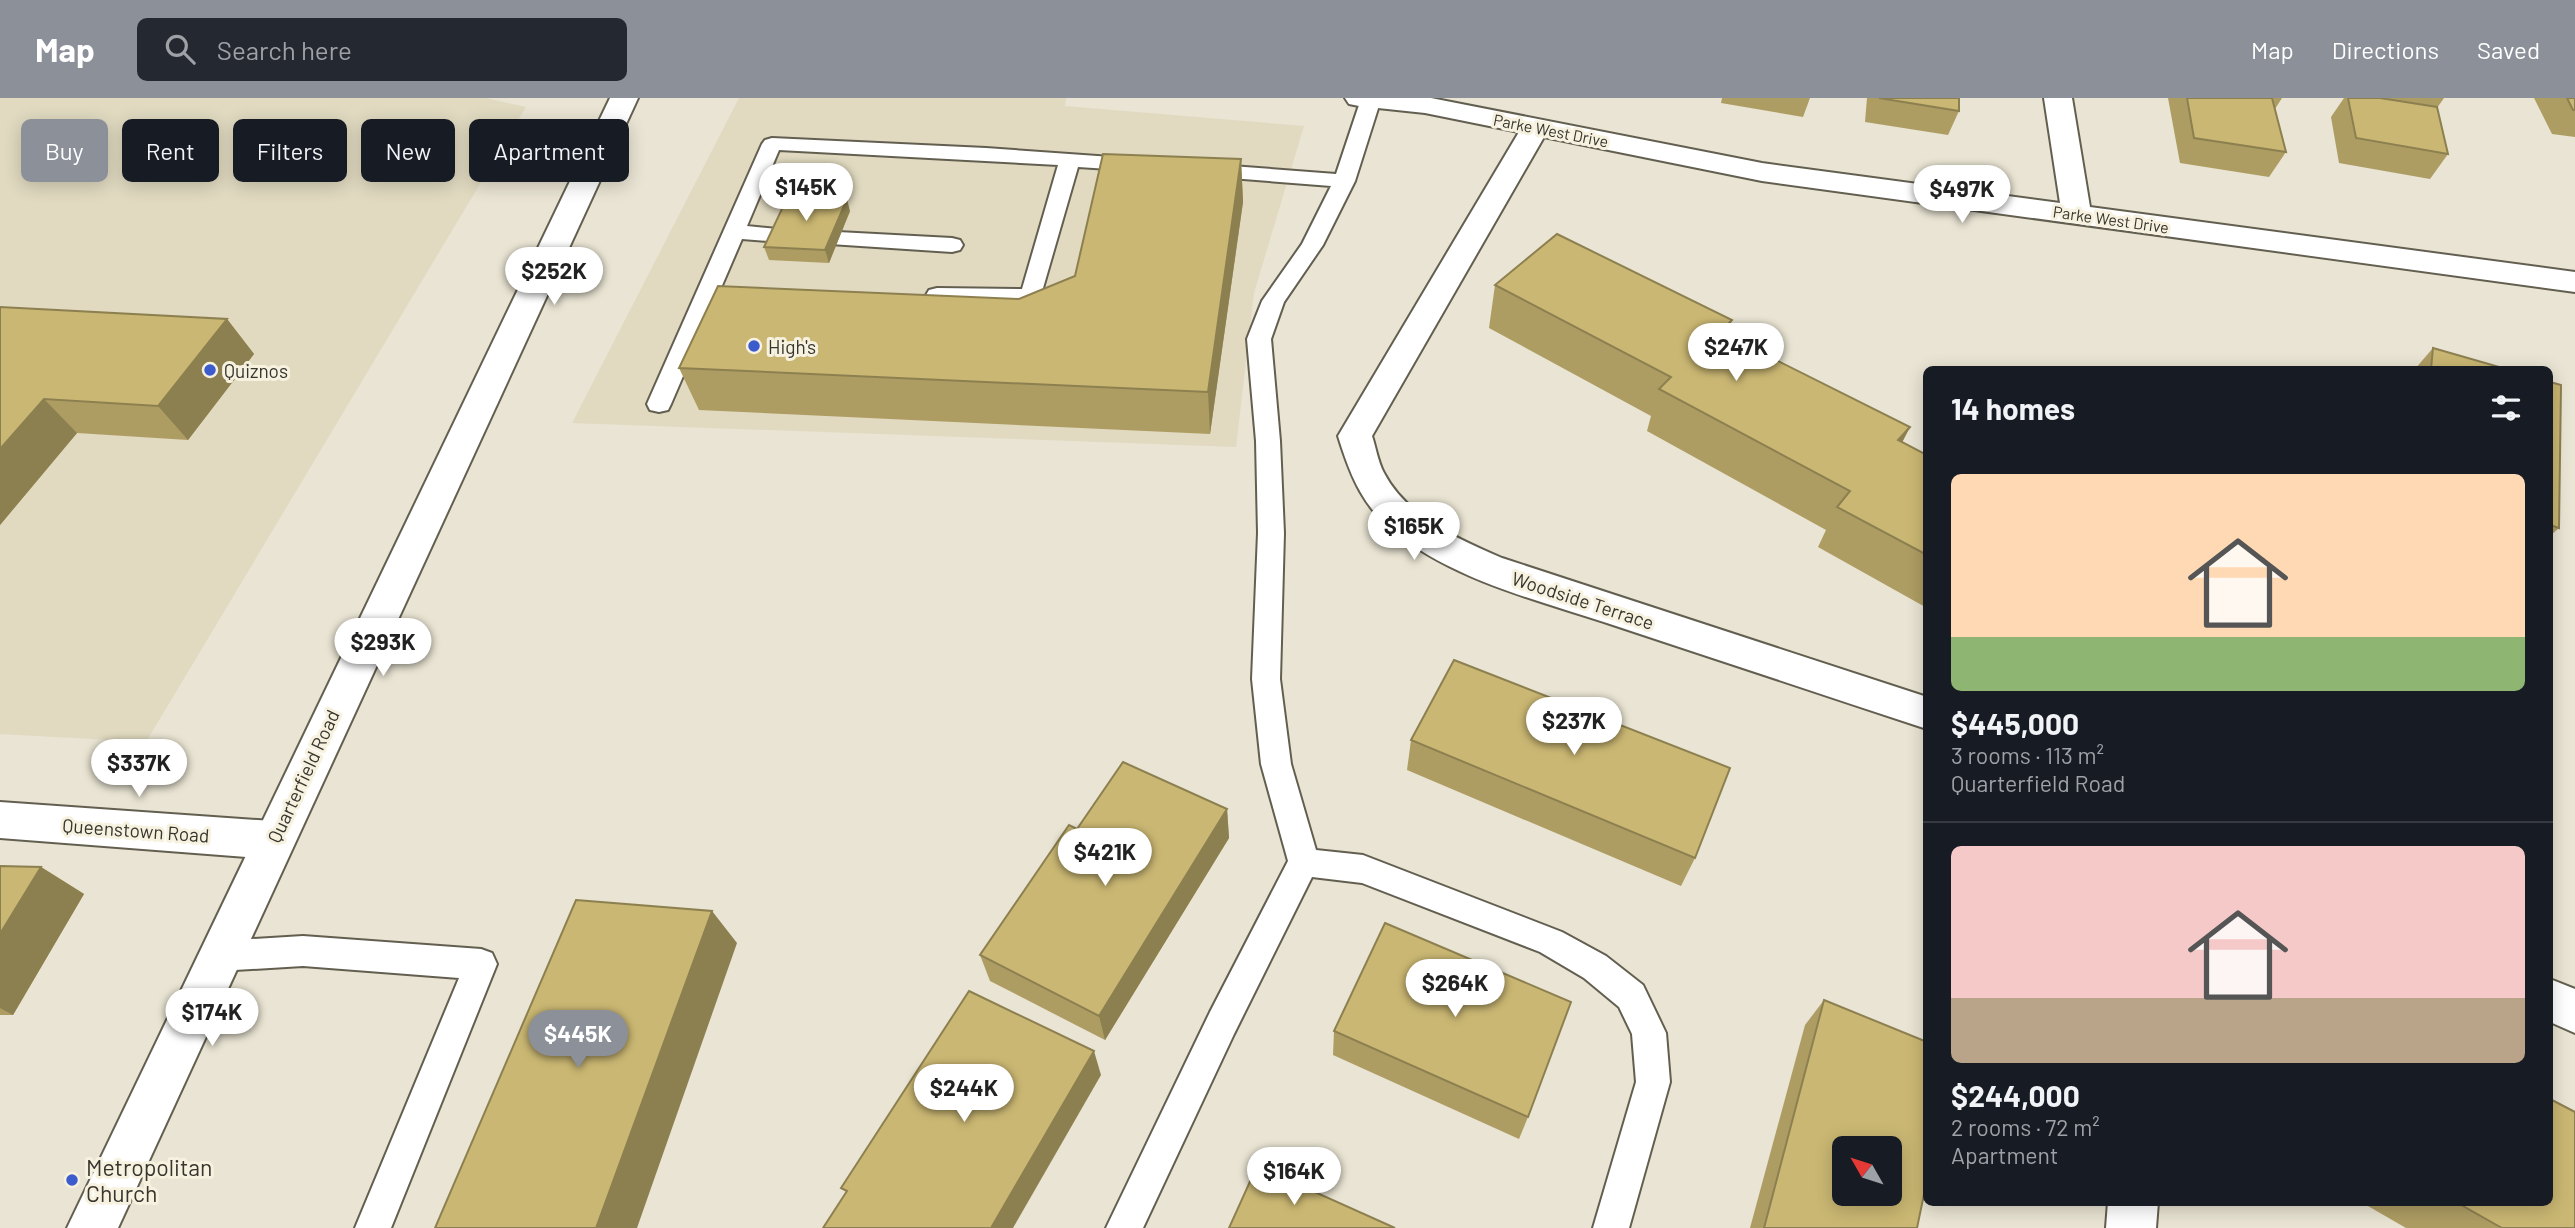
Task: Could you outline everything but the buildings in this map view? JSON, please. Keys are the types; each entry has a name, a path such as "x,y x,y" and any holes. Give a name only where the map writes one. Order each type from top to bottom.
{"street":[{"name":"Quarterfield Road","path":"92,1228 272,840 624,98"},
{"path":"2058,98 2076,214"},
{"name":"Parke West Drive","path":"1365,99 1425,105 1762,172 2575,282"},
{"name":"Woodside Terrace","path":"1537,126 1355,436 1368,477 1395,515 1459,556 1509,576 1923,712"},
{"name":"Queenstown Road","path":"0,820 272,840"},
{"path":"2553,1001 2575,1010"},
{"path":"2131,1228 2133,1206"}],"lane":[{"path":"1124,1228 1222,1023 1304,862 1276,764 1266,678 1271,533 1268,441 1259,339 1273,301 1312,244 1344,181 1365,99"},
{"path":"659,404 772,144 1070,159 1344,181"},
{"path":"937,295 1031,298 1070,159"},
{"path":"735,232 780,235"},
{"path":"838,239 952,245"},
{"path":"1304,862 1363,869 1552,942 1595,967 1631,996 1649,1033 1653,1082 1611,1228"},
{"path":"218,957 303,950 481,964 373,1228"}],"shaded area":[{"path":"0,98 486,98 526,107 519,119 469,119 469,182 481,182 146,742 0,734"},
{"path":"739,98 1066,98 1065,106 1304,126 1254,293 1236,447 572,423"}],"place":[{"name":"High's","path":"754,346"},
{"name":"Quiznos","path":"210,370"},
{"name":"Metropolitan Church","path":"72,1180"}]}
